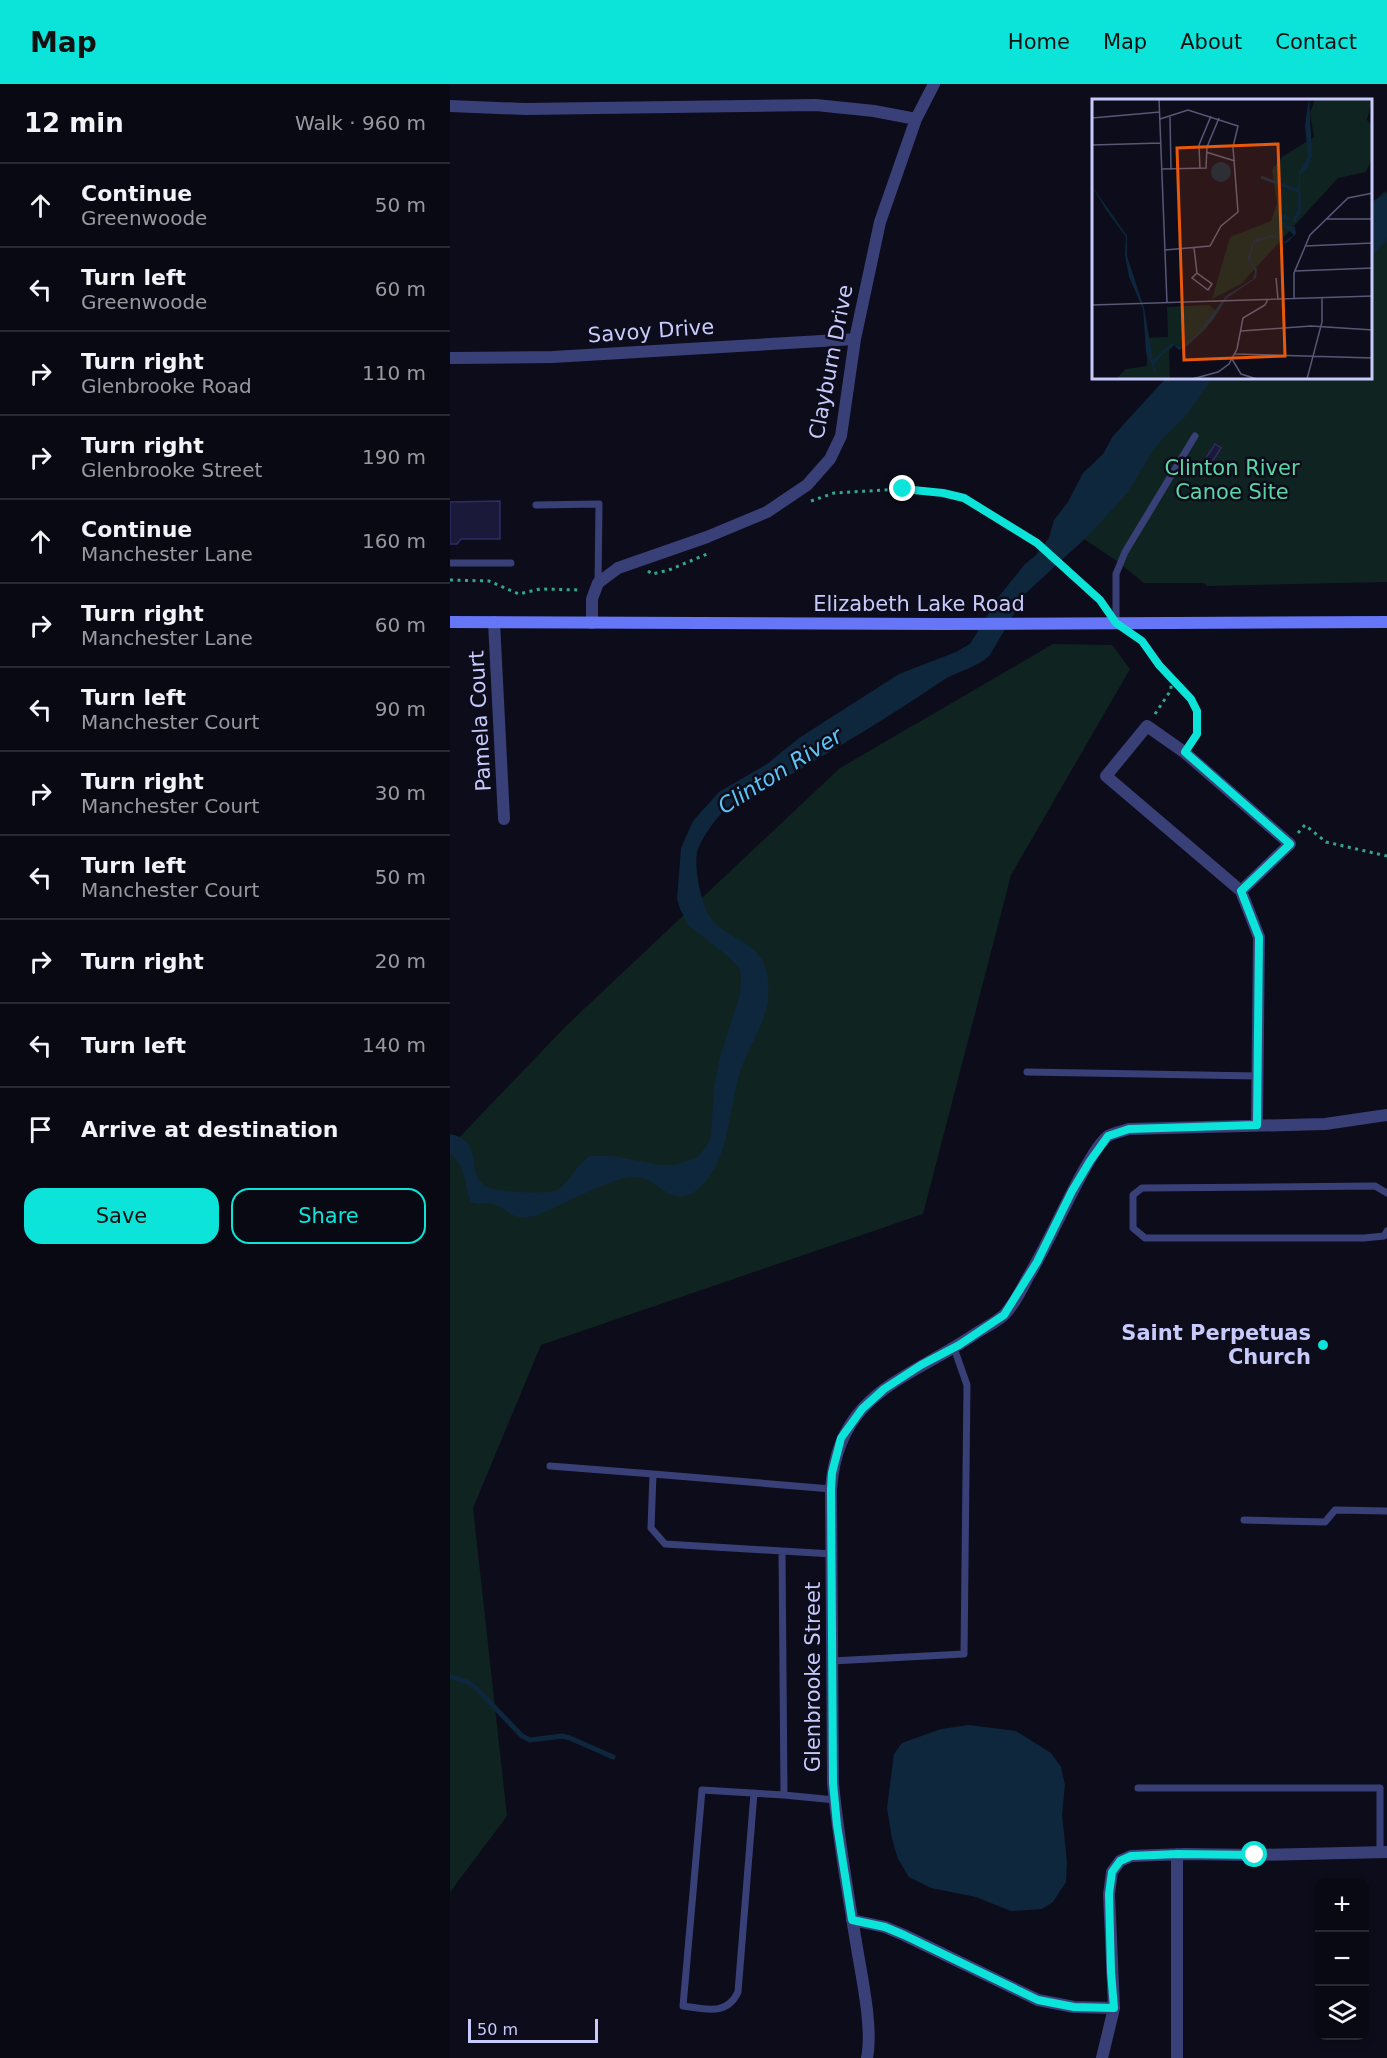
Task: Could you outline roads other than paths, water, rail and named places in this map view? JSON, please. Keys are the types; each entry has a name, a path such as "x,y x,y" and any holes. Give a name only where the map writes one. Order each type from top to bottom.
{"street":[{"name":"Clayburn Drive","path":"596,587 618,568 767,512 807,485 830,459 841,436 855,339 880,222 916,119 934,84"},
{"path":"450,106 525,109 816,105 874,111 916,119"},
{"name":"Savoy Drive","path":"450,358 553,357 855,339"},
{"path":"592,622 592,598 596,587"},
{"name":"Elizabeth Lake Road","path":"450,622 1011,624 1387,622"},
{"name":"Pamela Court","path":"494,622 504,819"},
{"path":"1241,891 1290,844 1185,752 1147,726 1106,776 1241,891 1259,937 1257,1125"},
{"path":"954,1348 1004,1315 1037,1262 1072,1191 1108,1136 1129,1129 1325,1124 1387,1115"},
{"name":"Glenbrooke Street","path":"867,2058 870,2045 835,1800 832,1473 841,1438 862,1409 884,1389 921,1365 954,1348"},
{"path":"1102,2058 1114,2008 1109,1894 1112,1872 1120,1861 1131,1856 1178,1854 1384,1852"},
{"path":"1177,2058 1178,1854"},
{"path":"852,1920 885,1927 904,1935 1038,2000 1074,2007 1114,2008"}],"lane":[{"path":"1116,623 1116,574 1125,552 1195,436"},
{"path":"536,505 599,504 596,587"},
{"path":"450,563 511,563"},
{"path":"1027,1072 1258,1076"},
{"path":"1387,1193 1375,1186 1142,1188 1133,1195 1133,1228 1146,1238 1364,1238 1384,1236 1387,1231"},
{"path":"832,1661 964,1654 967,1385 954,1348"},
{"path":"550,1466 831,1489"},
{"path":"653,1474 651,1528 664,1544 831,1554"},
{"path":"1244,1520 1325,1522 1335,1510 1387,1511"},
{"path":"782,1551 783,1795"},
{"path":"1138,1788 1380,1788 1384,1852"},
{"path":"754,1793 738,1992 733,2003 718,2010 683,2007 702,1790 754,1793 783,1795 835,1800"}],"water":[{"path":"1387,194 1387,239 1372,256 1372,202"},
{"name":"Clinton River","path":"1164,380 1211,380 1186,416 1154,449 1128,492 1090,534 1026,593 990,655 942,681 748,800 729,807 716,820 703,839 696,860 703,902 717,925 754,949 764,964 768,990 765,1014 741,1069 723,1148 710,1176 700,1187 682,1197 674,1196 644,1179 626,1178 614,1181 535,1216 526,1217 512,1215 492,1204 471,1202 462,1169 450,1154 450,1134 467,1143 471,1149 476,1171 484,1185 508,1191 552,1192 557,1190 589,1156 612,1156 661,1165 675,1165 698,1157 711,1137 714,1089 720,1057 740,994 741,975 740,969 730,958 689,926 680,909 677,899 681,848 693,821 719,792 767,764 799,738 899,674 956,652 970,644 1000,595 1049,538 1054,520 1068,502 1083,473 1103,454 1113,436"},
{"path":"969,1725 1016,1731 1051,1753 1061,1767 1065,1785 1062,1815 1067,1862 1066,1882 1053,1902 1042,1909 1011,1911 976,1897 931,1888 909,1877 898,1859 887,1808 894,1754 902,1743 941,1729"}],"waterway":[{"path":"450,1676 476,1688 522,1736 530,1740 562,1736 613,1757"}],"place":[{"name":"Saint Perpetuas Church","path":"1323,1345"}],"park label":[{"name":"Clinton River Canoe Site","path":"1232,480"}]}
